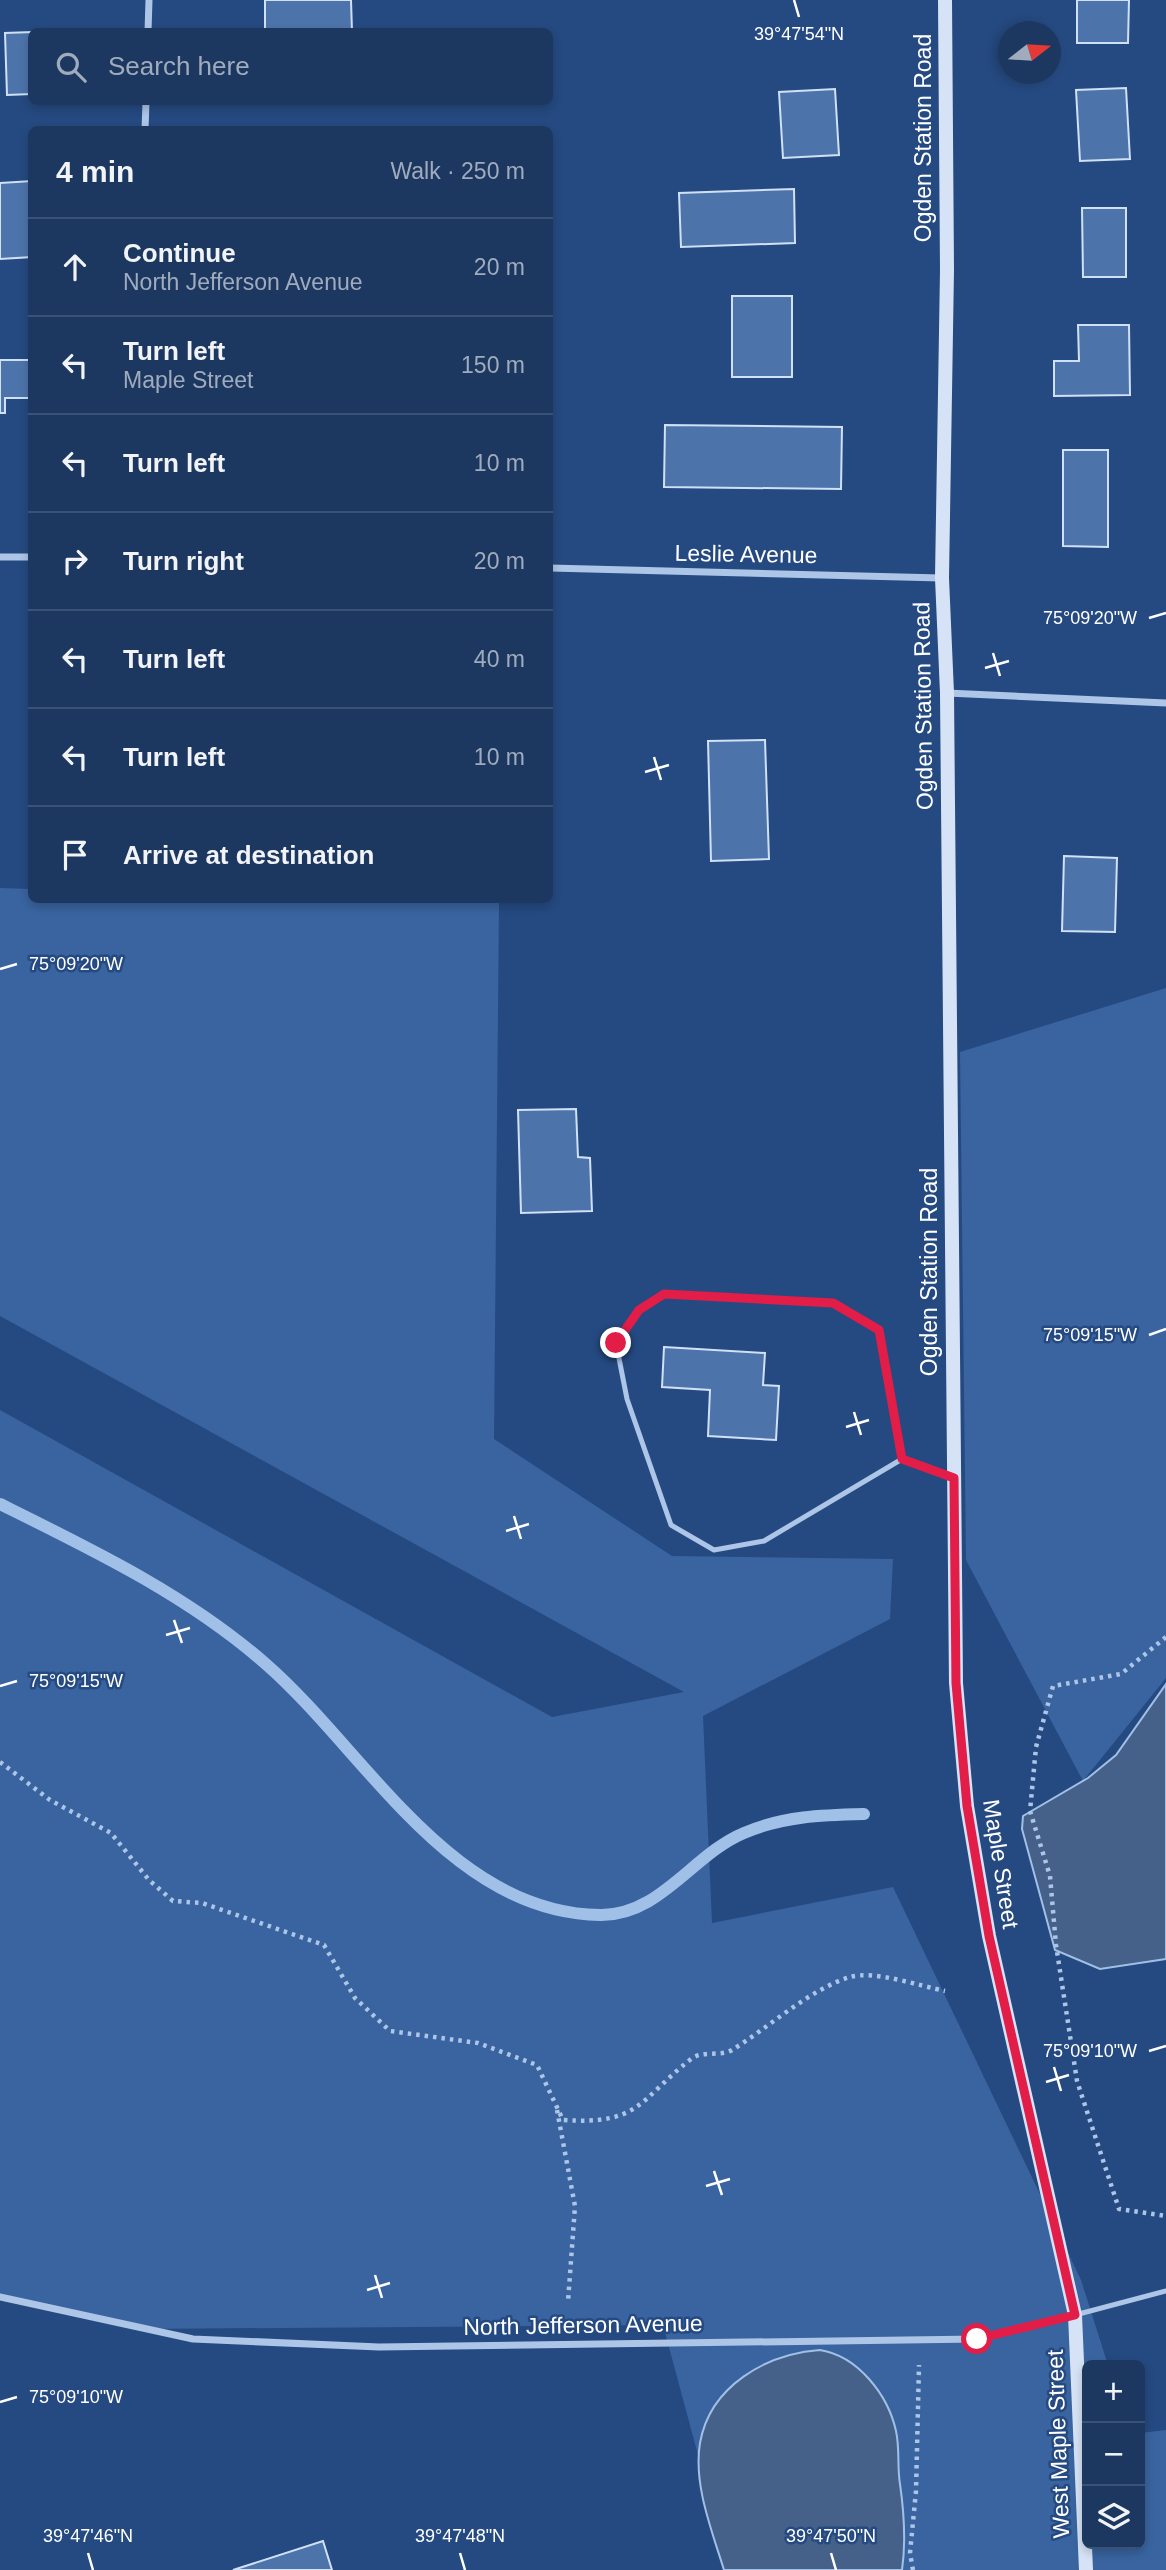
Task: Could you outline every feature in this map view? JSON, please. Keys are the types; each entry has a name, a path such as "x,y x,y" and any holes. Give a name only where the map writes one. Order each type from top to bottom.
{"street":[{"path":"148,28 149,0"},
{"name":"Ogden Station Road","path":"945,0 947,270 942,578 947,693 953,1410"},
{"path":"145,126 146,105"},
{"path":"0,557 28,557"},
{"name":"Leslie Avenue","path":"553,568 942,578"},
{"path":"947,693 1166,703"},
{"name":"Maple Street","path":"953,1410 956,1683 967,1806 989,1936 1075,2315"},
{"name":"North Jefferson Avenue","path":"0,2297 193,2339 379,2347 977,2339 1075,2315"},
{"name":"West Maple Street","path":"1075,2315 1086,2570"}],"lane":[{"path":"664,1294 833,1303 879,1330 902,1459 764,1541 714,1550 671,1525 627,1399 616,1343 639,1310 664,1294"},
{"path":"902,1459 954,1478"},
{"name":"North Jefferson Avenue","path":"1075,2315 1166,2291"}],"path":[{"path":"1166,1637 1121,1674 1054,1686 1036,1747 1030,1811 1050,1876 1056,1945 1077,2081 1119,2209 1166,2216"},
{"path":"0,1762 50,1800 111,1833 149,1880 173,1900 202,1903 324,1945 355,1998 390,2031 478,2043 537,2065 564,2120 595,2122 624,2116 694,2056 725,2054 772,2020 851,1976 885,1978 945,1991"},
{"path":"556,2106 561,2144 575,2206 568,2302"},
{"path":"913,2570 910,2553 916,2491 919,2365"}],"shaded area":[{"path":"0,888 28,889 28,903 499,903 494,1439 672,1556 893,1559 890,1619 703,1716 712,1923 893,1887 1081,2280 1106,2360 1082,2360 1082,2549 1145,2549 1145,2432 1166,2430 1166,2570 729,2570 663,2325 141,2329 0,2299 0,1410 552,1717 684,1692 0,1316"},
{"path":"1166,988 1166,1678 1083,1781 966,1560 960,1052"},
{"path":"1166,1684 1166,1959 1100,1969 1055,1950 1022,1829 1023,1816 1088,1778 1116,1755"},
{"path":"820,2350 847,2360 859,2369 878,2391 892,2417 897,2438 903,2516 902,2570 724,2570 705,2507 699,2475 700,2443 706,2423 715,2405 728,2390 761,2366 780,2358"}],"building":[{"path":"265,0 351,0 352,28 265,28"},
{"path":"1077,0 1129,0 1128,43 1077,43"},
{"path":"28,32 28,94 7,95 5,33"},
{"path":"1126,88 1130,159 1080,161 1076,90"},
{"path":"835,89 839,155 783,158 779,92"},
{"path":"28,181 28,257 0,259 0,183"},
{"path":"794,189 795,243 681,247 679,193"},
{"path":"1082,208 1126,208 1126,277 1083,277"},
{"path":"732,296 792,296 792,377 732,377"},
{"path":"1078,325 1129,325 1130,395 1054,396 1054,361 1079,361"},
{"path":"0,360 28,360 28,398 5,398 5,413 0,413"},
{"path":"665,425 842,427 841,489 664,487"},
{"path":"1063,450 1108,450 1108,547 1063,546"},
{"path":"765,740 769,859 711,861 708,741"},
{"path":"1064,856 1117,858 1115,932 1062,931"},
{"path":"576,1109 578,1157 590,1158 592,1211 521,1213 518,1110"},
{"path":"664,1347 765,1353 763,1385 779,1386 776,1440 708,1436 710,1390 662,1387"},
{"path":"323,2541 332,2570 233,2570"}],"waterway":[{"path":"0,1504 139,1576 237,1640 304,1701 415,1822 455,1858 499,1887 547,1907 600,1915 621,1913 641,1906 658,1895 708,1855 744,1833 788,1820 864,1814"}],"route":[{"path":"616,1343 639,1310 664,1294 833,1303 879,1330 902,1459 954,1478 956,1683 967,1806 989,1936 1075,2315 977,2339"}]}
